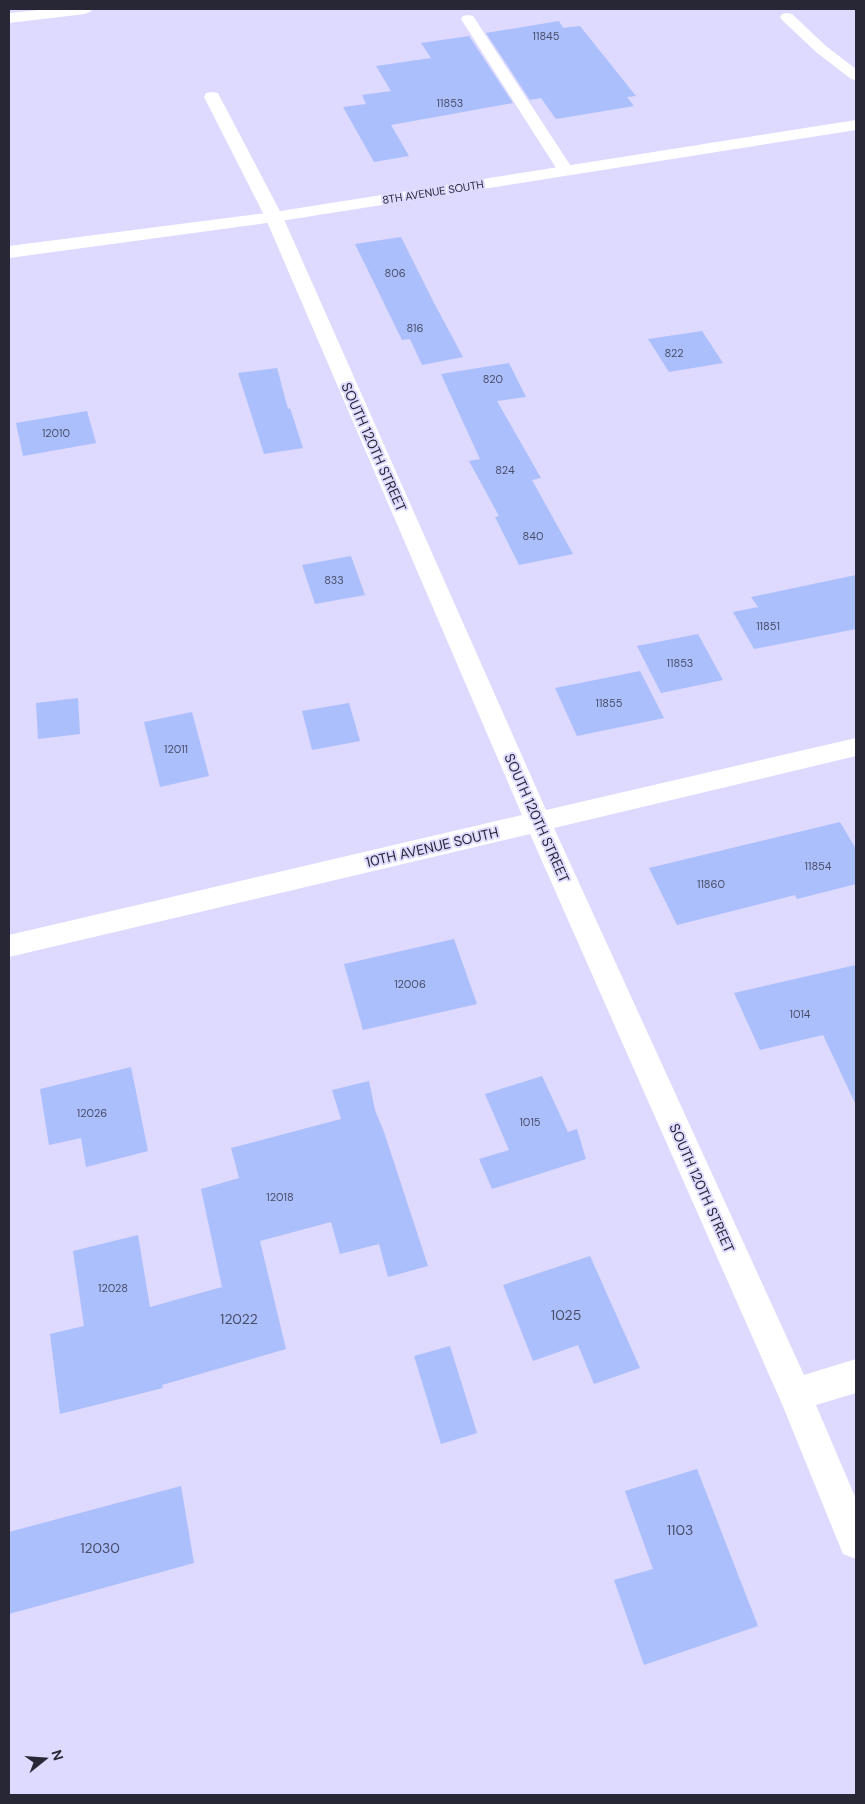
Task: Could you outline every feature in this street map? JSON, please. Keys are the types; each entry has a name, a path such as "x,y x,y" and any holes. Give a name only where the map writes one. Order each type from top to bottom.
{"main road":[{"path":"9,18 85,9"},
{"name":"SOUTH 120TH STREET","path":"212,97 274,217 538,822 795,1395 856,1541"},
{"name":"8TH AVENUE SOUTH","path":"9,252 274,217 856,125"},
{"name":"10TH AVENUE SOUTH","path":"9,946 856,747"},
{"path":"795,1395 856,1376"}],"lane":[{"path":"787,17 822,50 856,76"},
{"path":"468,19 566,171"}],"building":[{"path":"559,21 563,28 580,26 636,96 627,97 634,106 556,119 541,98 530,100 486,33"},
{"path":"469,36 513,103 391,125 409,156 374,162 343,107 366,104 362,95 391,91 376,66 431,58 421,43"},
{"path":"401,237 463,357 422,365 410,339 402,340 355,244"},
{"path":"702,331 723,363 669,372 648,339"},
{"path":"509,363 526,397 497,401 541,478 532,480 573,554 519,565 495,517 499,516 469,461 480,459 441,374"},
{"path":"277,368 288,409 290,408 303,448 264,454 238,373"},
{"path":"87,411 96,443 23,456 16,423"},
{"path":"351,556 365,595 315,604 302,565"},
{"path":"856,575 856,629 754,649 733,612 758,607 751,597"},
{"path":"698,634 723,680 661,693 637,646"},
{"path":"640,671 664,718 577,736 555,688"},
{"path":"78,698 80,734 38,739 36,703"},
{"path":"349,703 360,741 312,750 302,711"},
{"path":"192,712 209,776 160,787 144,722"},
{"path":"840,822 856,849 856,884 797,899 795,895 677,925 649,868"},
{"path":"454,939 477,1004 363,1030 344,964"},
{"path":"856,965 856,1105 823,1035 760,1050 734,993"},
{"path":"131,1067 148,1151 86,1167 81,1138 49,1145 40,1089"},
{"path":"542,1076 568,1132 577,1129 586,1159 492,1189 479,1159 509,1150 485,1094"},
{"path":"369,1081 375,1110 428,1266 388,1277 379,1244 340,1254 331,1222 260,1241 286,1349 162,1385 163,1388 60,1414 50,1334 84,1326 73,1251 138,1235 150,1307 222,1287 201,1189 239,1178 231,1148 341,1119 332,1090"},
{"path":"590,1256 640,1368 594,1384 578,1345 533,1361 503,1285"},
{"path":"450,1346 477,1433 441,1444 414,1356"},
{"path":"697,1469 758,1626 644,1665 614,1580 653,1569 625,1491"},
{"path":"181,1486 194,1563 9,1614 9,1532"}]}
